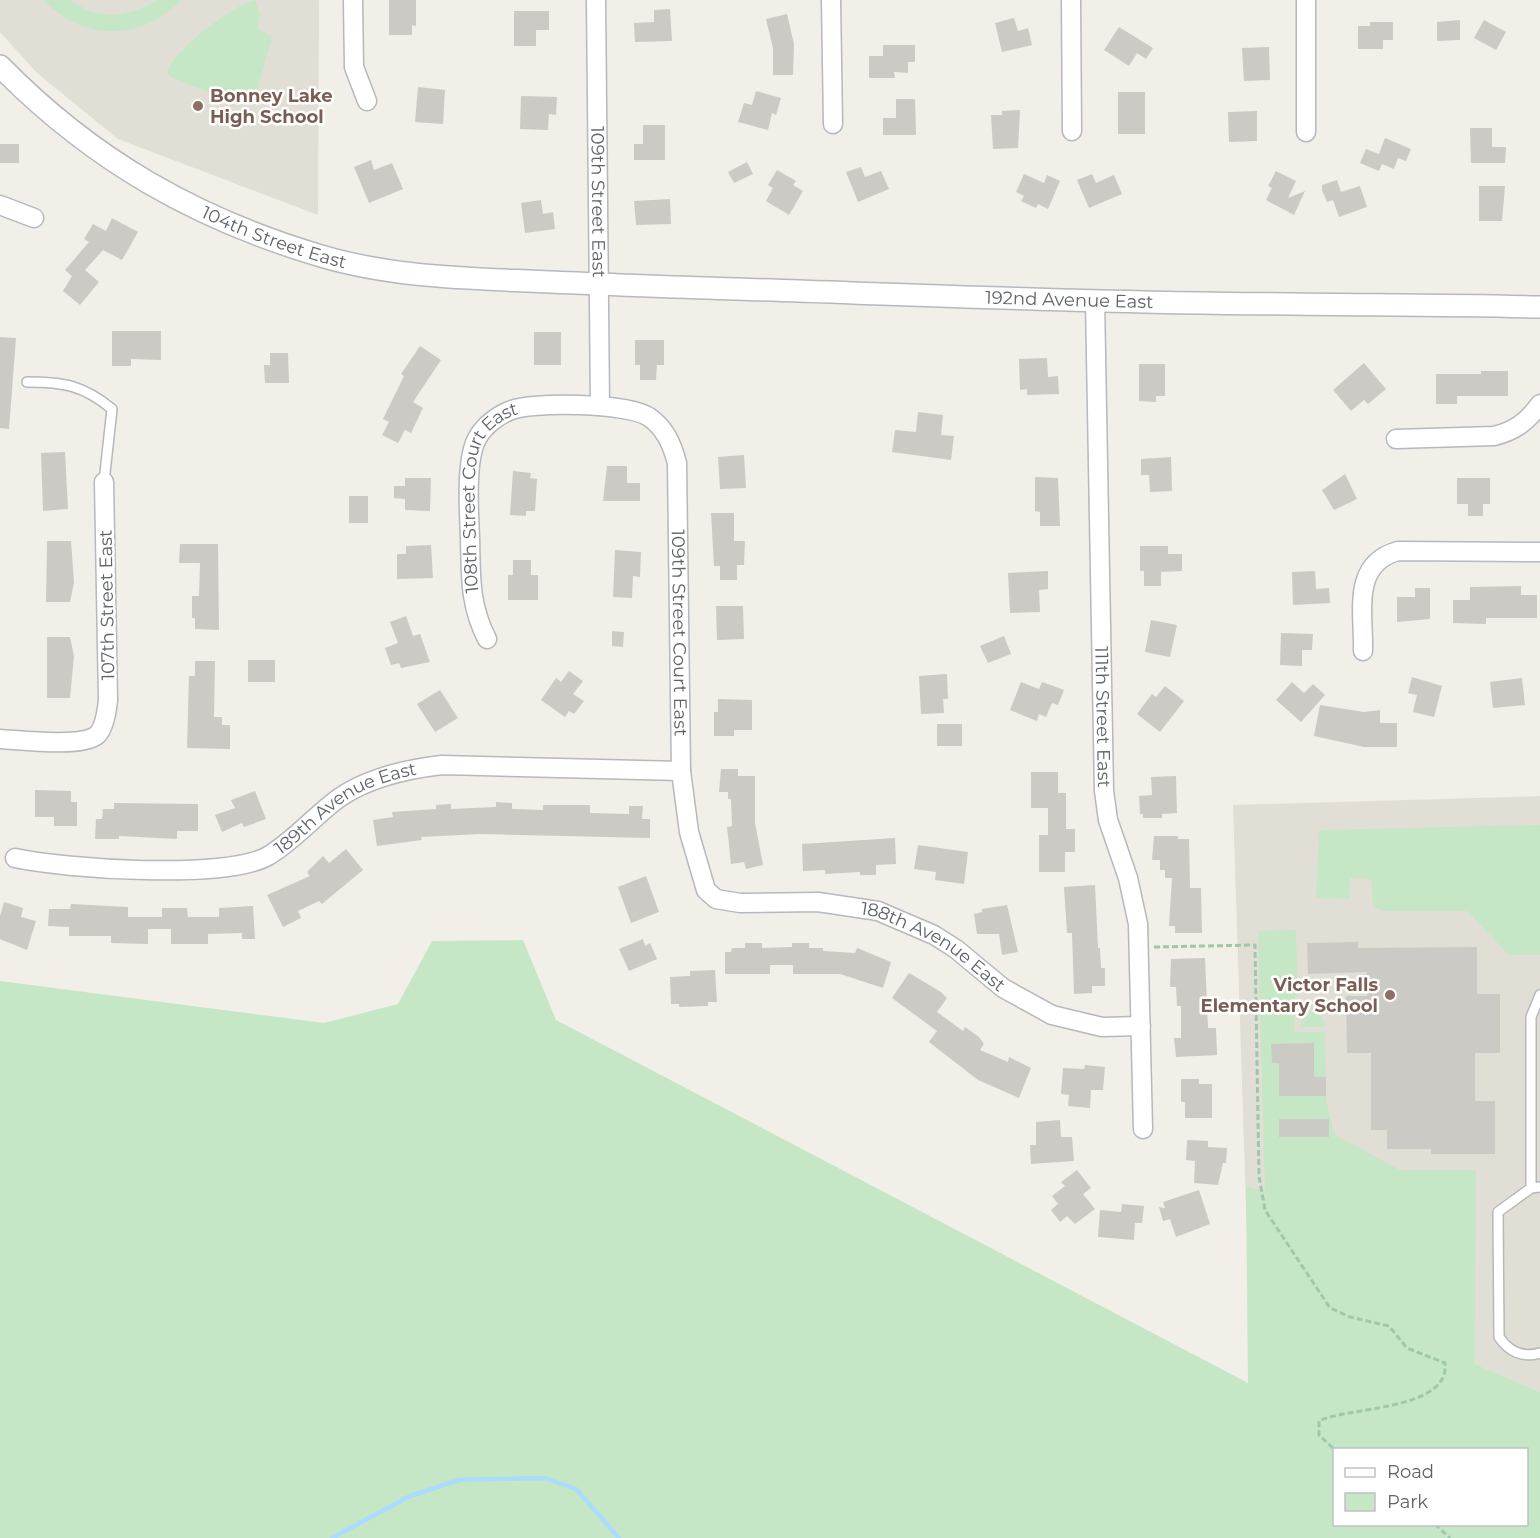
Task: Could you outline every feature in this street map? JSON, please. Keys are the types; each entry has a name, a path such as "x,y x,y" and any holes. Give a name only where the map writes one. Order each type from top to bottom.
{"street":[{"path":"353,0 354,66 367,101"},
{"name":"109th Street East","path":"596,0 600,406"},
{"path":"831,0 833,123"},
{"path":"1071,0 1072,131"},
{"path":"1306,0 1306,132"},
{"name":"104th Street East","path":"0,66 83,140 129,172 224,223 323,256 390,271 441,277 598,284"},
{"path":"0,205 34,218"},
{"name":"192nd Avenue East","path":"598,284 1095,300 1540,307"},
{"name":"111th Street East","path":"1095,300 1104,790 1108,820 1128,878 1138,924 1143,1129"},
{"path":"1396,439 1494,436 1509,433 1530,418 1540,404"},
{"name":"108th Street Court East","path":"488,639 472,605 469,490 477,438 495,418 509,410 526,406 600,406"},
{"name":"109th Street Court East","path":"600,406 627,410 649,417 668,437 677,463 681,771 689,832 699,870 706,890 716,899"},
{"name":"107th Street East","path":"0,740 72,741 88,739 97,734 102,727 108,700 104,482"},
{"path":"1363,651 1364,582 1368,571 1384,555 1398,551 1540,552"},
{"name":"189th Avenue East","path":"15,858 69,866 172,869 226,868 249,865 268,856 291,840 339,798 385,776 412,768 442,765 681,771"},
{"name":"188th Avenue East","path":"716,899 740,903 818,902 878,911 934,935 956,949 1003,988 1052,1015 1102,1027 1141,1026"}],"lane":[{"path":"27,382 54,381 79,388 112,409 104,482"},
{"path":"1540,995 1531,1017 1536,1188 1498,1212 1499,1338 1506,1348 1528,1357 1540,1353"}],"path":[{"path":"1149,947 1255,945 1259,1176 1265,1209 1330,1308 1350,1317 1389,1326 1407,1348 1445,1363 1446,1371 1441,1382 1412,1400 1377,1410 1328,1416 1318,1421 1319,1435 1334,1448"},
{"path":"1437,1526 1450,1538"}],"shaded area":[{"name":"Bonney Lake High School","path":"0,0 319,0 318,215 118,139 37,73 0,32"},
{"name":"Victor Falls Elementary School","path":"1540,796 1540,1392 1248,1268 1233,805"}],"green space":[{"path":"44,0 69,0 91,12 115,15 139,10 157,0 181,0 166,13 149,23 131,29 113,31 94,29 76,23 59,14"},
{"path":"255,0 260,15 258,28 272,37 255,98 250,104 241,105 170,77 167,72 172,63 192,41 219,19"},
{"path":"1540,825 1540,955 1509,955 1467,911 1382,911 1373,906 1371,879 1350,878 1349,899 1316,898 1319,830"},
{"path":"1296,930 1298,997 1294,997 1295,1032 1325,1032 1326,1100 1335,1135 1400,1170 1476,1170 1475,1364 1540,1392 1540,1538 0,1538 0,981 324,1023 398,1004 432,941 523,940 556,1020 1248,1383 1246,1186 1265,1192 1258,931"},
{"path":"1315,1011 1322,1016 1325,1027 1300,1027 1304,1015"}],"building":[{"path":"389,0 416,0 416,26 412,25 412,35 389,35"},
{"path":"670,9 672,41 635,42 634,23 654,22 654,10"},
{"path":"514,11 549,11 549,30 536,30 536,46 514,46"},
{"path":"787,14 794,44 793,75 773,75 773,48 766,19"},
{"path":"1014,18 1018,31 1028,28 1032,45 1002,52 995,23"},
{"path":"1460,20 1460,40 1437,41 1437,22"},
{"path":"1484,20 1506,32 1496,50 1474,38"},
{"path":"1370,22 1393,22 1393,40 1383,40 1383,49 1358,49 1358,26 1370,26"},
{"path":"1119,27 1153,48 1146,59 1137,53 1129,66 1104,50"},
{"path":"883,45 915,45 915,62 908,62 908,73 894,72 895,78 869,78 869,56 883,56"},
{"path":"1269,47 1270,80 1244,81 1242,48"},
{"path":"418,87 445,90 443,124 415,122"},
{"path":"756,91 781,98 776,115 772,113 768,130 738,122 744,103 752,105"},
{"path":"1118,92 1145,92 1145,134 1118,134"},
{"path":"521,96 557,97 556,115 549,114 548,130 520,129"},
{"path":"896,99 915,99 916,135 883,135 883,118 896,118"},
{"path":"1020,110 1018,148 993,149 991,115 1002,115 1002,111"},
{"path":"1257,111 1257,141 1229,142 1228,112"},
{"path":"643,125 665,125 665,160 634,160 634,144 643,144"},
{"path":"1470,128 1492,128 1492,147 1506,147 1505,163 1471,163"},
{"path":"1385,138 1411,149 1406,161 1398,158 1394,169 1382,164 1379,171 1360,163 1366,149 1379,154"},
{"path":"0,144 19,144 19,163 0,163"},
{"path":"371,160 374,170 392,163 403,189 369,203 354,167"},
{"path":"747,162 753,174 734,183 728,172"},
{"path":"861,167 865,177 881,171 889,189 858,202 846,172"},
{"path":"777,170 796,181 793,185 803,191 789,215 766,201 773,188 768,185"},
{"path":"1276,171 1296,181 1288,198 1305,191 1294,215 1266,200 1272,188 1268,186"},
{"path":"1024,174 1044,183 1047,175 1060,181 1048,209 1038,204 1036,208 1021,201 1024,196 1016,192"},
{"path":"1092,174 1096,183 1114,175 1122,194 1089,208 1077,180"},
{"path":"1337,180 1341,192 1360,186 1367,207 1339,217 1333,200 1327,202 1322,190 1322,185"},
{"path":"1479,186 1505,186 1502,221 1479,221"},
{"path":"670,199 671,224 636,225 634,201"},
{"path":"541,200 543,214 553,212 555,229 525,233 521,203"},
{"path":"112,218 138,232 122,260 103,250 85,270 99,282 80,305 63,291 72,276 65,270 89,242 84,239 93,224 106,231"},
{"path":"112,331 161,331 161,360 131,359 131,366 112,366"},
{"path":"534,332 561,332 561,365 534,365"},
{"path":"0,337 16,338 9,429 0,428"},
{"path":"635,340 664,340 664,365 657,365 656,380 640,380 640,365 635,365"},
{"path":"420,346 441,360 413,402 423,408 411,433 405,430 398,443 382,435 389,422 383,419 404,376 401,374"},
{"path":"270,353 288,353 289,383 265,383 264,365 270,365"},
{"path":"1047,358 1048,377 1058,376 1059,394 1027,395 1027,389 1020,390 1019,359"},
{"path":"1364,363 1386,389 1368,404 1364,400 1351,411 1333,390"},
{"path":"1139,364 1165,364 1165,396 1156,396 1156,402 1139,401"},
{"path":"1481,371 1508,371 1508,396 1457,396 1457,404 1436,404 1436,374 1481,374"},
{"path":"918,412 943,415 941,435 954,436 951,460 892,452 895,430 916,432"},
{"path":"65,452 68,509 43,511 41,453"},
{"path":"744,455 746,488 720,489 718,457"},
{"path":"1171,457 1172,491 1150,492 1149,475 1141,475 1141,459"},
{"path":"607,466 627,466 627,483 640,483 640,501 603,501"},
{"path":"513,471 531,473 530,478 537,479 535,511 526,511 526,516 510,515"},
{"path":"1345,474 1357,499 1334,510 1322,490"},
{"path":"1035,477 1058,478 1060,526 1040,526 1040,512 1035,511"},
{"path":"405,478 431,478 430,511 405,510 405,499 394,498 394,486 405,486"},
{"path":"1457,478 1490,478 1490,504 1483,504 1483,516 1468,516 1468,504 1457,504"},
{"path":"349,496 368,496 368,523 349,523"},
{"path":"711,513 734,513 734,541 745,541 744,565 737,565 737,580 720,580 720,566 714,566"},
{"path":"47,541 71,541 74,583 70,602 46,602"},
{"path":"180,544 218,544 219,630 195,629 195,618 192,618 192,596 199,596 200,563 179,563"},
{"path":"431,545 433,578 397,579 397,554 406,554 406,546"},
{"path":"1140,546 1168,546 1168,554 1182,554 1182,571 1161,572 1161,586 1144,586 1144,571 1140,571"},
{"path":"615,550 641,552 640,577 633,576 632,598 613,597"},
{"path":"513,560 531,560 531,575 538,575 538,600 508,600 508,575 513,575"},
{"path":"1048,571 1048,589 1039,590 1040,612 1010,613 1008,573"},
{"path":"1315,571 1316,589 1329,588 1330,603 1293,605 1292,572"},
{"path":"1521,586 1521,595 1537,595 1537,618 1486,618 1486,624 1453,623 1453,600 1470,600 1470,587"},
{"path":"1415,588 1430,588 1430,619 1397,622 1397,597 1415,597"},
{"path":"716,606 743,606 744,639 717,640"},
{"path":"406,616 413,636 420,634 430,662 401,668 399,663 391,665 385,648 398,643 390,622"},
{"path":"1151,620 1177,625 1170,657 1145,652"},
{"path":"612,631 624,632 623,647 612,646"},
{"path":"1281,633 1313,634 1312,650 1302,650 1302,666 1280,665"},
{"path":"1004,636 1011,654 988,663 980,646"},
{"path":"47,637 70,637 74,656 70,698 47,698"},
{"path":"248,660 275,660 275,682 248,682"},
{"path":"195,661 215,661 214,717 222,717 222,725 230,725 230,749 187,748 189,676 195,676"},
{"path":"569,671 583,681 573,694 584,701 574,714 569,711 565,717 541,700 556,678 561,682"},
{"path":"947,674 948,699 943,699 944,713 921,714 919,676"},
{"path":"1412,677 1442,686 1434,717 1413,712 1417,695 1408,693"},
{"path":"1522,678 1525,705 1493,708 1490,682"},
{"path":"1021,682 1039,689 1042,682 1064,690 1058,705 1052,703 1046,717 1039,714 1037,721 1010,710"},
{"path":"1292,682 1304,693 1313,684 1325,695 1301,722 1276,700"},
{"path":"1165,686 1184,701 1160,732 1137,714 1152,694 1156,697"},
{"path":"440,690 458,718 435,732 417,704"},
{"path":"718,699 752,700 752,730 734,730 734,736 714,736 714,712 718,712"},
{"path":"1320,705 1364,712 1380,710 1380,723 1397,723 1397,747 1364,747 1314,736"},
{"path":"937,724 962,724 962,746 937,746"},
{"path":"721,769 738,769 738,776 755,776 755,823 763,865 746,869 744,862 731,864 727,827 732,826 731,799 728,799 728,792 719,792"},
{"path":"1031,772 1058,772 1058,793 1066,793 1066,829 1075,829 1075,852 1065,852 1065,872 1039,872 1039,835 1048,835 1048,808 1031,808"},
{"path":"1176,776 1177,813 1162,814 1162,818 1143,818 1143,814 1140,814 1139,796 1152,795 1151,777"},
{"path":"35,790 71,791 71,802 77,802 77,826 54,826 54,817 35,817"},
{"path":"255,791 266,819 244,827 242,823 222,832 215,815 235,808 231,800"},
{"path":"496,802 512,803 512,809 543,810 543,805 590,805 590,813 629,814 629,806 643,806 642,819 650,819 650,838 480,834 421,837 422,840 377,846 373,820 393,817 392,812 436,809 436,805 451,804 451,809 496,807"},
{"path":"114,803 198,804 198,831 177,831 177,839 119,836 119,839 95,839 96,819 102,819 103,809 114,809"},
{"path":"1154,836 1178,836 1178,839 1189,839 1190,888 1201,888 1202,933 1175,933 1175,926 1169,926 1172,878 1165,878 1165,870 1160,870 1160,860 1152,860"},
{"path":"895,838 896,864 876,865 876,875 860,875 860,872 825,874 825,870 803,871 802,844"},
{"path":"918,845 968,852 964,884 935,880 936,872 914,869"},
{"path":"346,849 363,870 322,904 319,901 298,911 301,918 283,927 267,895 310,876 307,872 323,856 329,863"},
{"path":"646,876 659,912 631,923 618,887"},
{"path":"1095,885 1098,948 1100,948 1101,968 1105,968 1105,986 1092,986 1092,993 1074,994 1072,933 1067,933 1064,887"},
{"path":"4,902 23,908 21,917 36,921 27,950 0,939 0,916"},
{"path":"71,904 128,907 128,917 162,917 162,908 187,908 188,917 219,917 219,908 253,906 255,939 242,939 242,933 208,934 208,944 171,944 171,929 148,929 148,944 111,943 111,936 69,936 69,927 48,926 49,909 70,909"},
{"path":"1007,905 1018,952 1002,955 999,934 977,934 974,914 982,912 982,909"},
{"path":"643,939 645,946 650,943 657,959 629,971 619,949"},
{"path":"1358,942 1358,948 1477,947 1477,994 1500,994 1500,1053 1475,1053 1475,1101 1495,1101 1495,1154 1431,1154 1431,1149 1387,1149 1387,1130 1371,1130 1371,1053 1347,1053 1346,996 1367,996 1367,972 1308,974 1307,943"},
{"path":"745,943 762,943 762,948 792,947 792,943 809,943 809,948 855,953 857,948 891,962 883,988 840,974 793,974 793,965 770,965 770,974 725,974 725,952 731,952 732,948 745,948"},
{"path":"1205,958 1208,1028 1216,1028 1217,1055 1176,1057 1174,1038 1181,1038 1181,1006 1177,1006 1176,987 1170,987 1171,959"},
{"path":"715,970 717,1002 708,1002 708,1006 679,1007 679,1004 671,1004 670,977 690,976 690,971"},
{"path":"909,973 947,998 937,1012 963,1031 965,1027 979,1037 984,1044 980,1050 1008,1062 1009,1057 1031,1068 1019,1098 978,1080 929,1042 937,1031 892,998"},
{"path":"1314,1043 1314,1077 1326,1077 1326,1096 1279,1096 1279,1063 1272,1063 1271,1044"},
{"path":"1085,1065 1105,1067 1103,1090 1091,1090 1090,1108 1068,1106 1069,1095 1061,1094 1063,1068 1084,1069"},
{"path":"1181,1079 1199,1079 1199,1084 1212,1084 1212,1118 1185,1118 1185,1102 1181,1102"},
{"path":"1279,1119 1329,1119 1329,1137 1279,1137"},
{"path":"1060,1120 1061,1137 1072,1137 1074,1161 1031,1164 1030,1145 1036,1145 1036,1122"},
{"path":"1187,1140 1208,1141 1208,1147 1227,1148 1226,1163 1223,1163 1218,1185 1194,1183 1195,1161 1186,1160"},
{"path":"1077,1170 1091,1188 1083,1194 1095,1209 1075,1224 1067,1216 1060,1222 1051,1210 1058,1204 1052,1196 1065,1186 1061,1182"},
{"path":"1199,1190 1210,1224 1176,1237 1170,1219 1163,1221 1159,1207 1165,1208 1163,1202"},
{"path":"1122,1204 1144,1206 1142,1223 1135,1223 1134,1240 1098,1237 1100,1210 1121,1212"}],"waterway":[{"path":"332,1538 410,1496 459,1480 545,1478 576,1489 619,1538"}],"place":[{"name":"Bonney Lake High School","path":"198,106"},
{"name":"Victor Falls Elementary School","path":"1390,995"}]}
